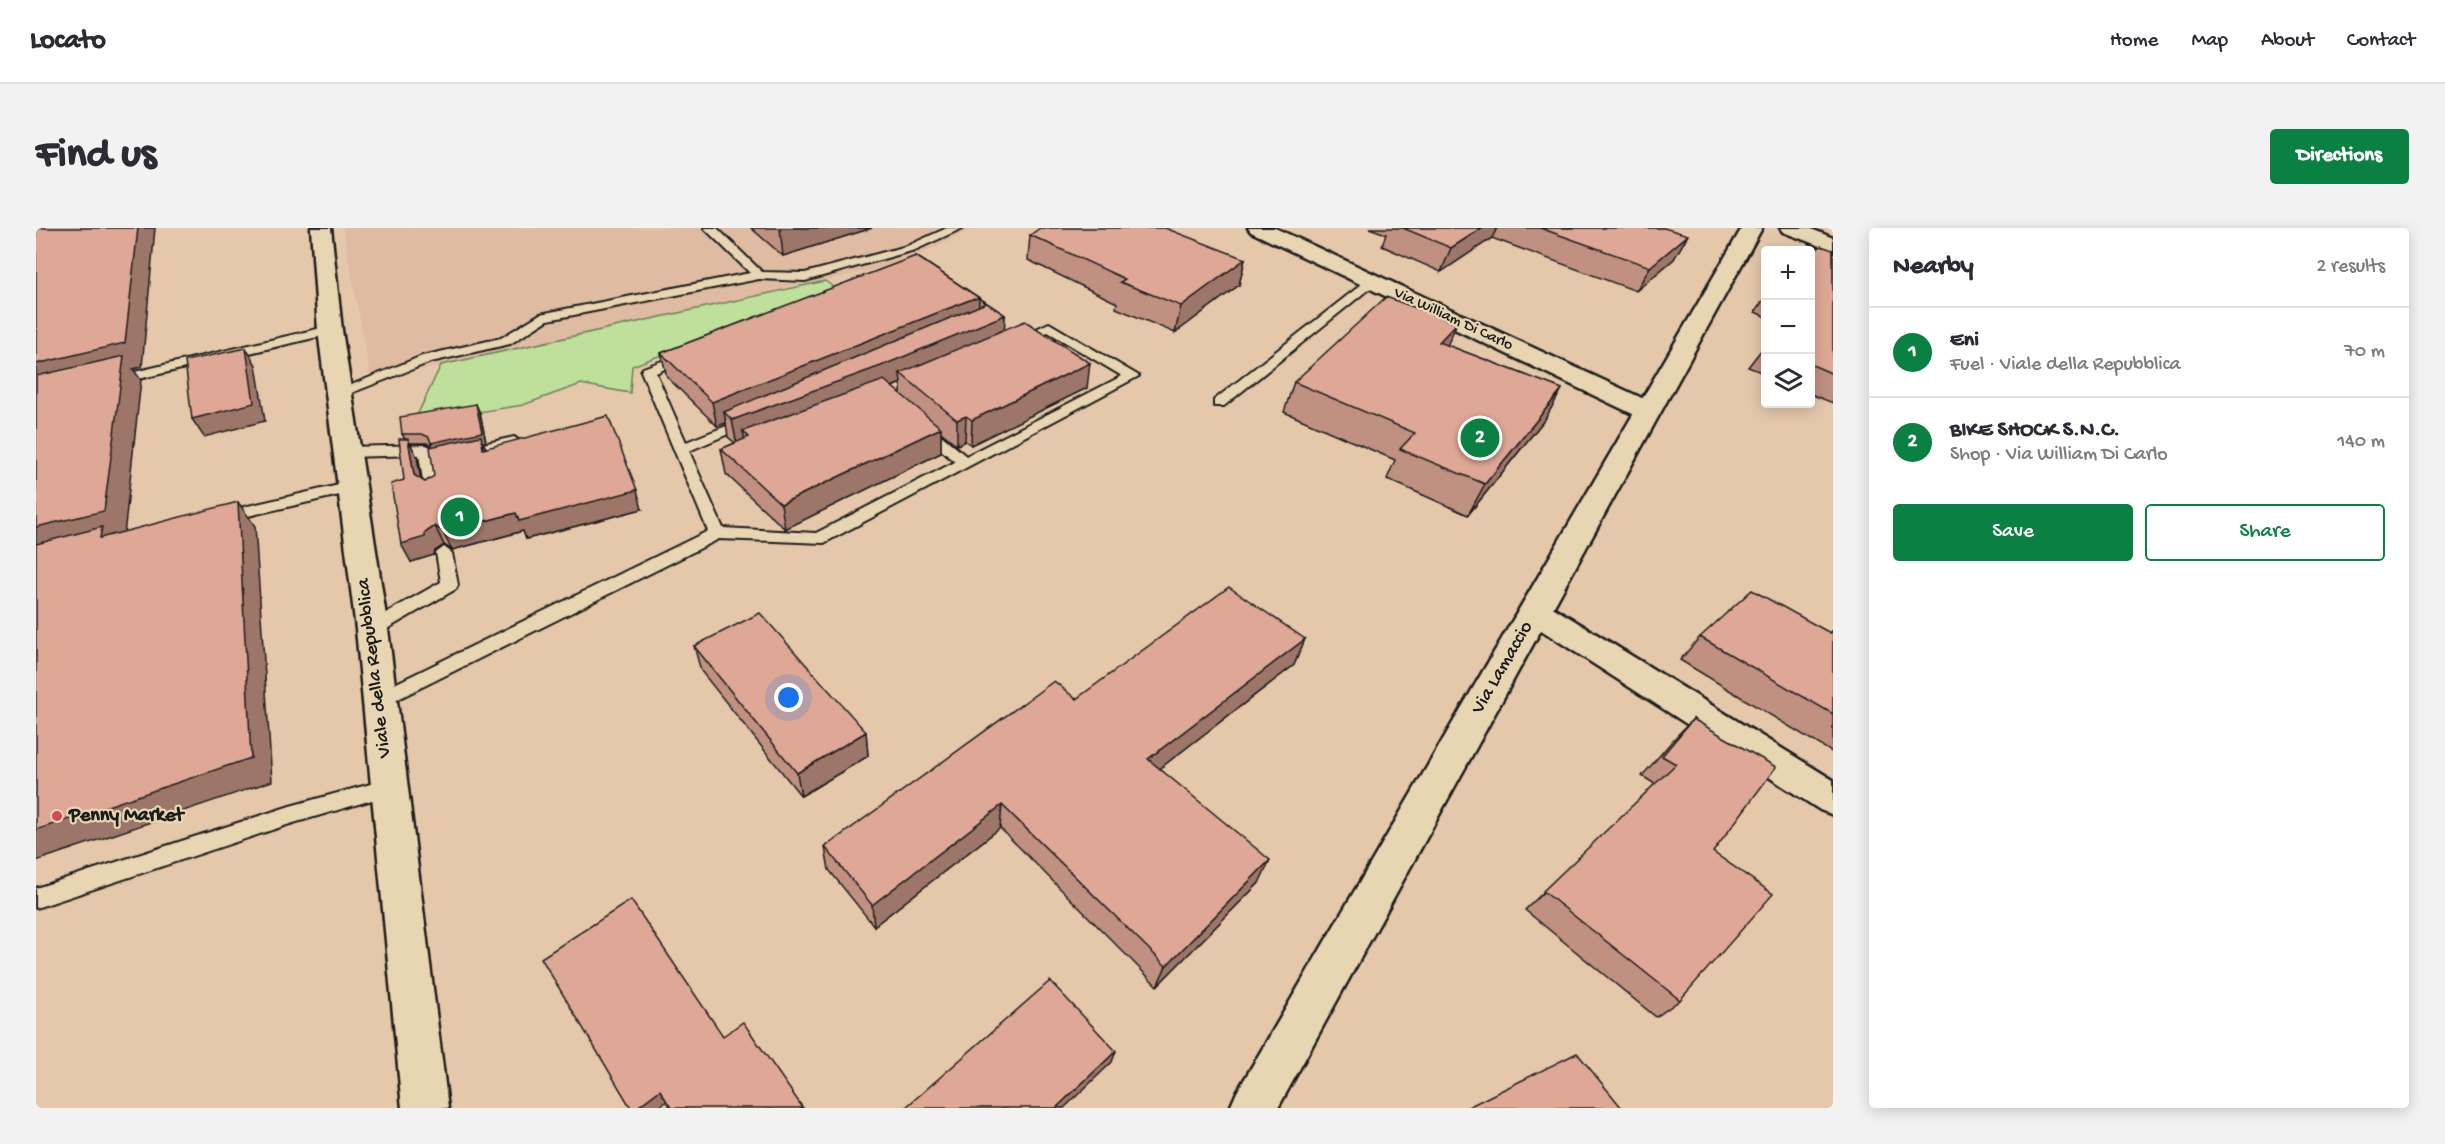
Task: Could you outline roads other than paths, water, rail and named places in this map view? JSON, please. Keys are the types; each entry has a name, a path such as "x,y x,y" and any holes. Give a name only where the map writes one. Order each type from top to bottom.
{"street":[{"name":"Viale della Repubblica","path":"321,228 330,330 341,392 372,630 425,1108"},
{"name":"Via William Di Carlo","path":"1258,228 1648,411"},
{"name":"Via Lamaccio","path":"1253,1108 1752,228"},
{"path":"1790,228 1833,245"},
{"path":"1535,611 1833,799"}],"lane":[{"path":"710,228 759,275"},
{"path":"341,392 427,359 505,341 544,317 759,275 805,277 911,248 957,228"},
{"path":"1219,403 1371,281"},
{"path":"379,700 717,533 818,539 1132,376 1049,327 1006,345"},
{"path":"104,383 330,330"},
{"path":"704,350 648,371 717,533"},
{"path":"681,449 758,418"},
{"path":"914,418 965,463"},
{"path":"428,461 532,438"},
{"path":"347,452 426,450 433,493"},
{"path":"207,521 352,487"},
{"path":"372,630 450,585 444,553"},
{"path":"36,898 290,815 389,787"}],"place":[{"name":"BIKE SHOCK S.N.C.","path":"1480,438"},
{"name":"Eni","path":"460,517"},
{"name":"Penny Market","path":"57,816"}]}
